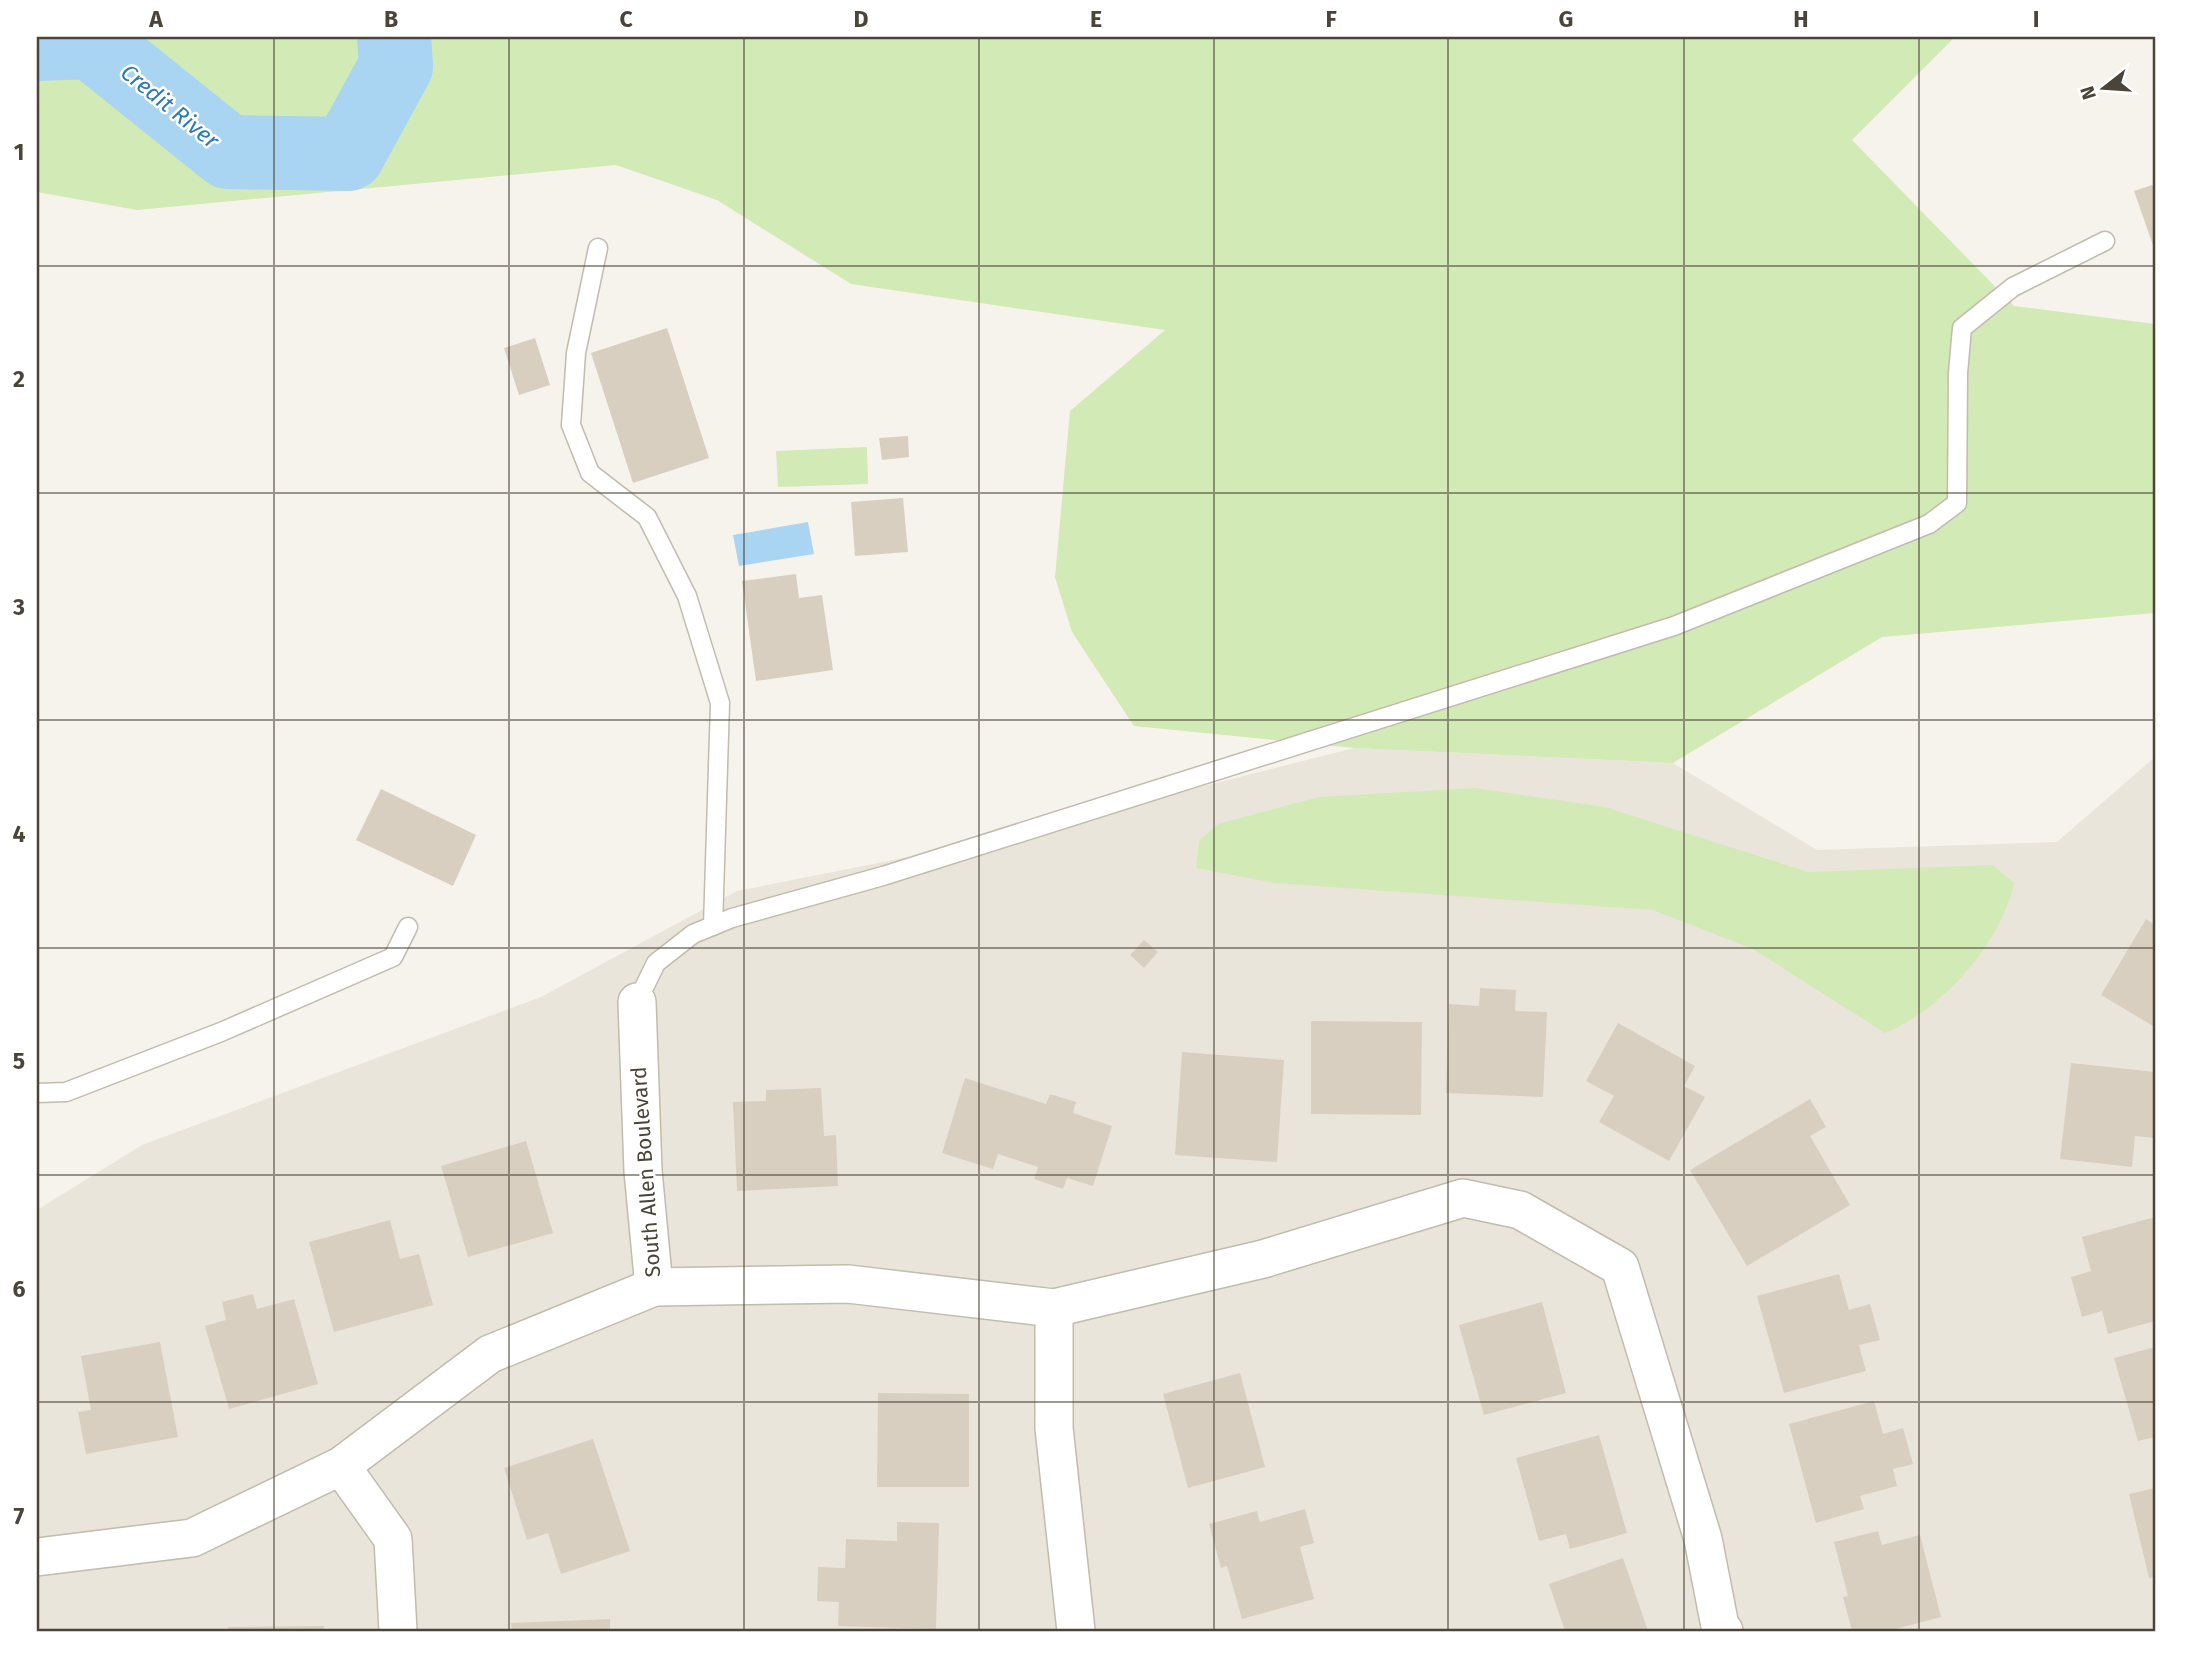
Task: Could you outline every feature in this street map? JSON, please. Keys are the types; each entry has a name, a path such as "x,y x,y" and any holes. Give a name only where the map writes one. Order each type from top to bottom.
{"street":[{"name":"South Allen Boulevard","path":"37,1557 192,1538 341,1466 490,1354 654,1287 643,1171 637,1002"},
{"path":"654,1287 848,1284 1054,1308 1263,1259 1463,1198 1520,1210 1620,1267 1703,1539 1720,1626 1724,1631"},
{"path":"1054,1308 1054,1427 1076,1631"},
{"path":"341,1466 393,1539 398,1631"}],"lane":[{"path":"637,1002 656,963 693,934 713,926 883,876 1674,626 1930,524 1957,503 1958,373 1962,328 2013,287 2105,241"},
{"path":"598,248 576,353 571,425 590,473 647,517 687,596 720,703 713,926"},
{"path":"37,1093 66,1092 334,984 393,957 408,927"}],"shaded area":[{"path":"1354,748 1673,763 1817,850 2057,842 2155,757 2155,1631 37,1631 37,1210 142,1145 541,997 737,891 984,842"}],"green space":[{"path":"37,37 1955,37 1852,140 2014,306 2155,324 2155,613 1882,637 1673,763 1354,748 1134,726 1072,632 1055,577 1070,411 1165,330 851,284 717,200 616,165 137,210 37,192"},
{"path":"867,447 868,484 778,487 776,451"},
{"path":"1475,788 1605,807 1808,872 1993,865 2014,883 1996,929 1966,972 1927,1008 1885,1033 1753,949 1653,910 1275,883 1196,868 1199,841 1218,824 1319,797"}],"water":[{"path":"808,522 814,554 739,566 733,535"}],"building":[{"path":"2155,184 2155,251 2134,191"},
{"path":"667,328 709,458 633,483 591,353"},
{"path":"535,338 550,385 519,395 504,348"},
{"path":"908,436 909,457 882,460 879,438"},
{"path":"903,498 908,552 855,556 851,502"},
{"path":"796,574 799,598 822,595 833,670 756,681 742,581"},
{"path":"381,789 476,835 453,886 356,840"},
{"path":"2146,919 2155,925 2155,1027 2101,995"},
{"path":"1144,940 1158,952 1144,968 1130,955"},
{"path":"1480,988 1516,990 1515,1011 1547,1012 1543,1097 1446,1093 1449,1004 1479,1006"},
{"path":"1311,1021 1422,1022 1421,1115 1311,1114"},
{"path":"1618,1023 1695,1066 1684,1086 1705,1097 1669,1161 1599,1122 1614,1096 1586,1081"},
{"path":"1182,1052 1284,1060 1277,1162 1175,1155"},
{"path":"2071,1063 2155,1072 2155,1138 2135,1136 2132,1167 2060,1159"},
{"path":"965,1078 1046,1104 1050,1094 1076,1102 1073,1113 1112,1126 1093,1186 1067,1178 1063,1189 1034,1179 1038,1167 998,1154 993,1169 942,1153"},
{"path":"821,1088 824,1136 836,1135 838,1186 737,1191 733,1102 766,1101 766,1090"},
{"path":"1810,1099 1826,1127 1810,1136 1850,1205 1747,1266 1690,1170"},
{"path":"526,1141 553,1233 468,1257 441,1166"},
{"path":"2155,1217 2155,1321 2108,1334 2102,1311 2082,1317 2071,1277 2091,1271 2082,1237"},
{"path":"390,1220 400,1259 419,1254 433,1305 334,1332 309,1242"},
{"path":"1839,1274 1849,1310 1870,1304 1880,1340 1859,1345 1866,1371 1784,1393 1757,1296"},
{"path":"253,1294 257,1309 294,1299 318,1384 229,1409 205,1326 226,1320 222,1302"},
{"path":"1542,1302 1566,1393 1484,1415 1459,1325"},
{"path":"160,1342 178,1437 86,1454 78,1412 91,1410 81,1356"},
{"path":"2155,1347 2155,1437 2138,1441 2114,1358"},
{"path":"1240,1373 1265,1467 1188,1488 1163,1394"},
{"path":"878,1393 969,1394 969,1487 877,1487"},
{"path":"1874,1401 1883,1434 1903,1428 1913,1464 1893,1469 1897,1486 1860,1496 1864,1509 1816,1523 1789,1424"},
{"path":"1599,1435 1627,1533 1570,1549 1566,1534 1539,1541 1516,1458"},
{"path":"593,1439 630,1551 561,1574 548,1533 527,1540 504,1468"},
{"path":"2155,1488 2155,1577 2149,1578 2129,1494"},
{"path":"1305,1509 1314,1543 1300,1547 1314,1599 1242,1619 1227,1566 1221,1568 1209,1524 1257,1511 1260,1522"},
{"path":"897,1522 939,1523 936,1629 838,1626 839,1602 817,1601 818,1567 845,1568 846,1539 897,1541"},
{"path":"1878,1531 1882,1545 1920,1535 1941,1617 1888,1631 1852,1631 1843,1597 1848,1596 1834,1542"},
{"path":"1623,1558 1648,1631 1565,1631 1549,1584"},
{"path":"610,1619 610,1631 512,1631 511,1623"},
{"path":"324,1626 324,1631 228,1631 228,1627"}],"waterway":[{"name":"Credit River","path":"37,44 91,42 228,152 348,154 396,66 394,37"}]}
